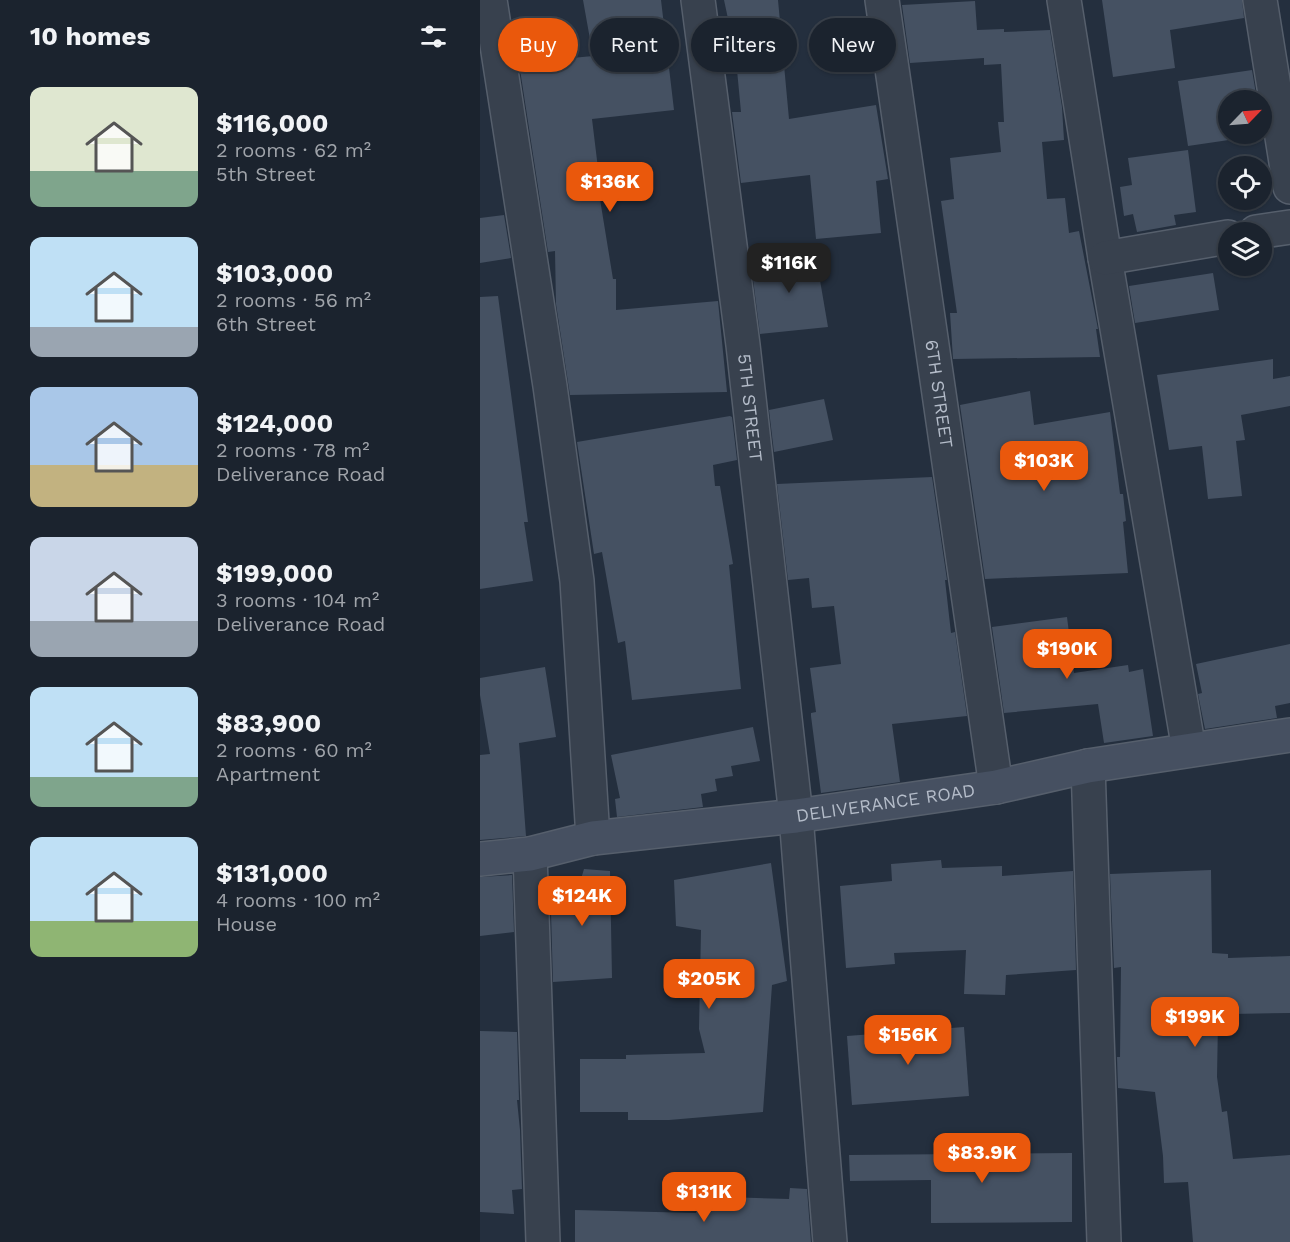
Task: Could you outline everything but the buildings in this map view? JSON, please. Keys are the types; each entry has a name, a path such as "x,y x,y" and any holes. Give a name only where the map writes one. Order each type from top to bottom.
{"street":[{"path":"490,0 577,581 594,838"},
{"name":"5TH STREET","path":"698,0 743,345 796,816 830,1242"},
{"name":"6TH STREET","path":"882,0 996,787"},
{"path":"1064,0 1104,258 1189,750"},
{"path":"1260,0 1290,187"},
{"path":"1272,230 1290,227"},
{"path":"1104,258 1218,239"},
{"name":"DELIVERANCE ROAD","path":"480,859 530,854 594,838 796,816 996,787 1088,766 1290,735"},
{"path":"1088,766 1104,1242"},
{"path":"530,854 543,1242"}]}
